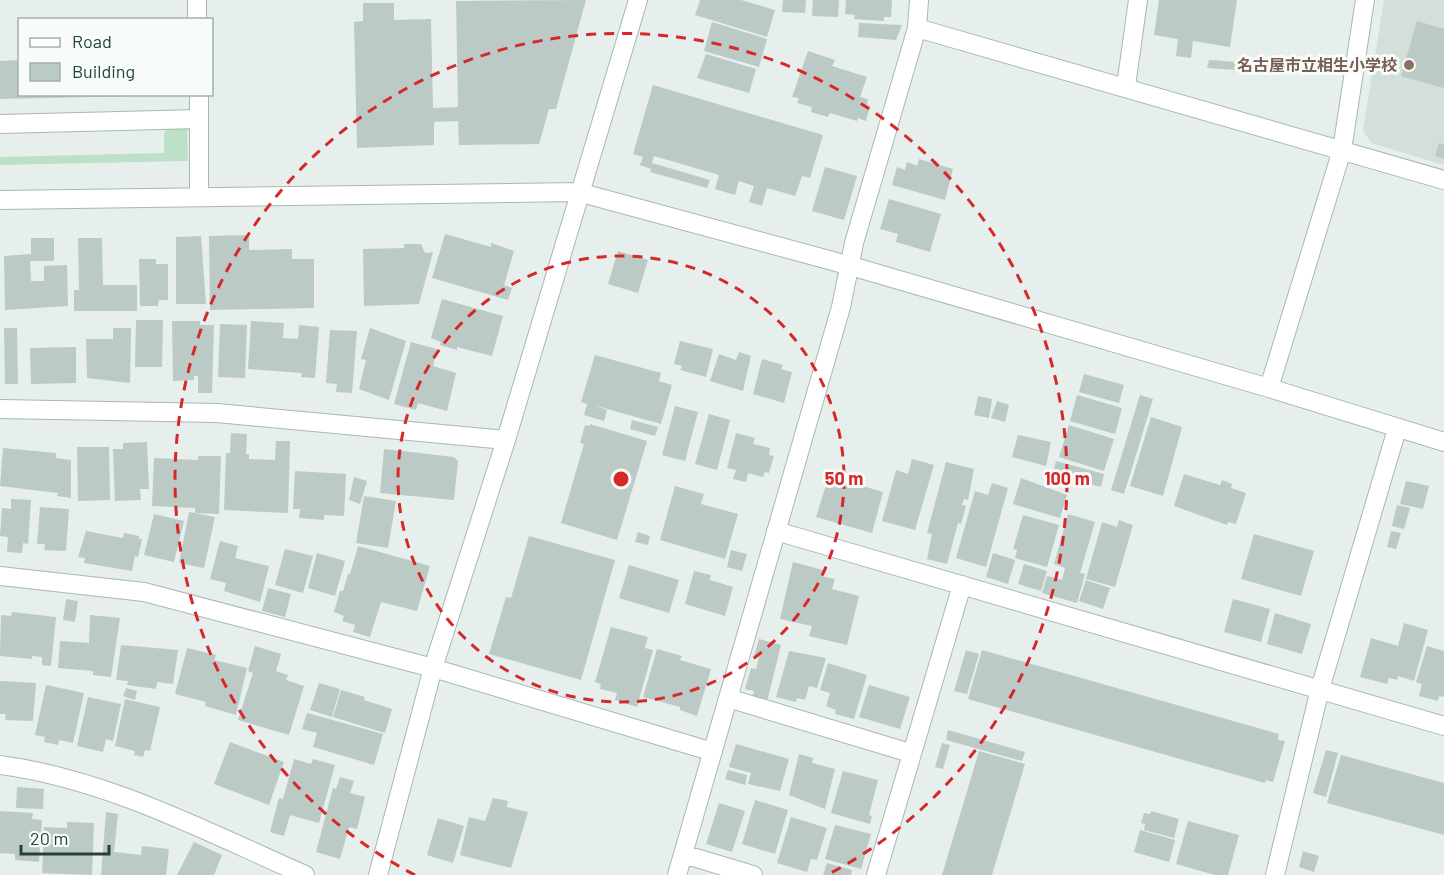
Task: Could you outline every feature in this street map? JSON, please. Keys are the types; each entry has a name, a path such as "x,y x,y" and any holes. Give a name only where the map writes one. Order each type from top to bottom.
{"street":[{"path":"197,0 197,18"},
{"path":"378,875 433,668 506,440 578,192 638,0"},
{"path":"677,875 851,266 854,243 917,28 919,0"},
{"path":"1126,86 1138,0"},
{"path":"1269,388 1342,150 1365,0"},
{"path":"917,28 1126,86 1444,180"},
{"path":"199,96 199,196"},
{"path":"0,124 199,119"},
{"path":"0,200 578,192 851,266 1269,388 1444,442"},
{"path":"0,409 217,413 506,440"},
{"path":"1275,875 1320,689 1397,429"},
{"path":"776,531 1444,726"},
{"path":"0,576 144,592 433,668 713,752"},
{"path":"876,875 910,753 962,585"},
{"path":"728,698 910,753"},
{"path":"0,765 26,769 131,799 305,875"},
{"path":"683,854 753,875"}],"shaded area":[{"name":"名古屋市立相生小学校","path":"1384,0 1444,0 1444,165 1371,143 1363,130"}],"green space":[{"path":"171,125 187,125 188,161 0,165 0,157 164,153 164,133"}],"building":[{"path":"586,0 556,109 549,109 539,144 459,145 458,121 434,122 434,145 357,148 354,22 363,21 363,3 394,3 394,20 431,19 433,108 458,107 456,1"},
{"path":"700,0 741,0 775,10 767,37 695,15"},
{"path":"783,0 806,0 805,13 782,12"},
{"path":"813,0 839,0 838,17 812,16"},
{"path":"846,0 892,0 891,17 884,17 884,21 854,19 855,15 845,14"},
{"path":"1159,0 1237,0 1230,47 1193,41 1191,58 1176,56 1178,39 1154,35"},
{"path":"1417,21 1444,29 1444,88 1401,76"},
{"path":"712,22 767,39 759,67 704,51"},
{"path":"859,23 902,25 896,40 858,37"},
{"path":"808,51 835,60 832,66 867,77 860,97 868,99 867,105 870,106 866,121 858,118 857,121 830,113 828,117 811,112 812,107 797,103 799,98 792,97"},
{"path":"706,54 756,69 749,93 697,78"},
{"path":"18,60 18,96 136,96 0,99 0,61"},
{"path":"1209,60 1238,62 1237,70 1207,68"},
{"path":"653,85 823,135 810,178 802,176 795,196 767,188 762,206 749,202 754,186 739,181 735,195 715,189 719,175 654,156 652,163 710,180 707,188 650,172 651,169 640,165 643,157 633,154"},
{"path":"1439,143 1444,145 1444,159 1435,156"},
{"path":"919,159 953,169 945,200 892,185 897,167 905,170 907,162 917,166"},
{"path":"825,167 857,176 844,220 812,211"},
{"path":"889,199 941,214 930,252 896,242 898,234 880,229"},
{"path":"445,234 491,247 491,243 514,251 504,285 512,288 508,300 432,278"},
{"path":"249,235 249,250 292,249 292,259 314,259 314,308 210,310 209,236"},
{"path":"201,236 206,304 176,304 176,237"},
{"path":"31,238 54,238 54,261 30,261 31,281 44,281 44,266 67,265 68,306 5,310 4,256 31,254"},
{"path":"78,238 102,238 103,285 137,285 137,311 74,311 74,290 79,290"},
{"path":"404,244 421,244 425,253 433,252 419,304 364,306 363,249 404,248"},
{"path":"618,251 648,260 638,293 608,284"},
{"path":"139,259 156,259 156,264 168,264 168,300 159,300 158,306 140,306"},
{"path":"442,299 503,316 492,356 440,345 441,342 431,338"},
{"path":"136,320 163,320 162,367 135,367"},
{"path":"172,321 200,321 200,325 214,325 212,393 198,393 198,376 194,376 194,380 173,381"},
{"path":"251,321 284,323 283,338 298,339 299,325 319,327 315,378 301,377 302,373 248,369"},
{"path":"220,324 247,325 245,378 218,377"},
{"path":"4,328 17,328 18,384 5,384"},
{"path":"113,328 131,328 130,383 87,378 86,339 113,339"},
{"path":"370,328 406,341 389,400 359,389 366,360 361,359"},
{"path":"330,330 357,331 352,393 336,392 337,384 326,383"},
{"path":"680,341 713,349 706,377 680,370 682,366 674,364"},
{"path":"411,342 437,349 433,366 456,373 447,411 418,403 416,410 394,404"},
{"path":"76,347 76,383 31,384 30,348"},
{"path":"739,352 751,356 743,391 710,381 719,354 736,360"},
{"path":"595,355 661,373 659,381 672,385 661,424 593,405 607,410 604,421 584,415 587,404 581,402"},
{"path":"762,359 783,365 781,369 792,372 784,403 753,394"},
{"path":"1084,374 1124,385 1119,403 1079,392"},
{"path":"1077,395 1122,408 1115,434 1070,421"},
{"path":"1140,395 1153,399 1124,494 1111,490"},
{"path":"978,396 992,399 989,418 974,415"},
{"path":"997,401 1009,405 1005,422 991,418"},
{"path":"675,406 698,412 685,461 662,455"},
{"path":"709,414 730,420 717,470 695,464"},
{"path":"1151,417 1182,427 1163,496 1130,486"},
{"path":"632,420 658,427 655,436 630,429"},
{"path":"590,424 647,441 617,540 561,523 584,444 580,443 585,425 590,426"},
{"path":"1069,425 1114,439 1104,471 1059,457"},
{"path":"231,433 247,434 246,454 249,454 249,459 275,460 276,441 290,441 288,513 224,510 226,453 230,453"},
{"path":"736,433 755,438 753,444 770,448 769,455 774,456 769,473 765,472 763,477 748,473 746,482 733,479 736,470 727,468"},
{"path":"1018,435 1051,442 1046,466 1012,457"},
{"path":"147,442 149,489 140,489 141,500 115,501 113,449 123,449 123,443"},
{"path":"77,447 109,447 110,500 78,501"},
{"path":"3,448 56,453 56,458 71,460 71,498 57,496 58,493 0,486"},
{"path":"384,449 454,457 458,461 454,500 380,493"},
{"path":"198,456 221,456 219,514 195,513 195,508 152,506 154,458 198,460"},
{"path":"912,459 934,465 915,530 882,521 896,470 908,474"},
{"path":"1056,461 1104,474 1101,487 1053,474"},
{"path":"946,462 974,469 968,500 964,499 962,505 966,506 961,524 958,523 947,564 927,559 932,534 927,533"},
{"path":"295,471 346,474 344,516 324,515 324,520 299,518 300,509 293,509"},
{"path":"1184,474 1220,485 1222,480 1232,484 1231,488 1246,493 1236,524 1228,522 1227,525 1174,506"},
{"path":"829,476 883,492 872,533 816,517"},
{"path":"354,477 367,481 360,504 349,500"},
{"path":"1021,478 1067,495 1060,518 1013,504"},
{"path":"1406,481 1429,486 1423,509 1400,504"},
{"path":"992,483 1008,488 986,567 956,558 975,491 988,495"},
{"path":"675,486 704,494 701,504 738,514 725,559 660,540"},
{"path":"364,496 396,501 388,548 356,543"},
{"path":"11,499 31,500 28,544 23,543 22,553 7,552 8,537 0,536 2,508 11,509"},
{"path":"1397,505 1410,508 1404,529 1392,526"},
{"path":"40,507 69,509 66,551 44,550 45,544 37,544"},
{"path":"189,512 215,517 204,568 179,563"},
{"path":"154,514 184,521 174,562 144,555"},
{"path":"1068,514 1095,522 1080,573 1085,574 1077,603 1042,593 1047,576 1062,580 1065,568 1054,564"},
{"path":"1023,515 1059,525 1047,567 1015,558 1017,550 1013,549"},
{"path":"1119,520 1133,525 1115,587 1086,579 1102,522 1117,527"},
{"path":"86,531 123,538 124,533 139,536 139,539 142,539 132,571 84,563 85,558 78,557"},
{"path":"1391,531 1401,533 1396,549 1387,547"},
{"path":"638,532 650,536 648,545 635,542"},
{"path":"1254,534 1314,551 1301,596 1241,579"},
{"path":"529,536 615,560 581,680 489,654 506,597 511,598"},
{"path":"220,541 238,546 235,558 269,566 260,602 224,591 226,583 210,579"},
{"path":"358,546 430,566 417,611 381,602 370,637 353,632 355,625 342,621 344,616 334,612 340,591 343,591 348,574 350,574"},
{"path":"285,549 313,556 303,593 275,585"},
{"path":"731,550 747,554 742,571 727,567"},
{"path":"317,553 345,561 335,596 308,588"},
{"path":"993,553 1015,560 1008,584 986,577"},
{"path":"793,562 823,570 821,576 835,579 832,589 859,596 847,645 809,636 812,626 780,619"},
{"path":"1024,564 1047,571 1041,591 1018,584"},
{"path":"629,565 679,580 669,613 619,598"},
{"path":"694,571 711,575 710,580 733,587 725,616 685,604"},
{"path":"1086,580 1110,588 1103,609 1079,601"},
{"path":"268,588 291,594 285,617 262,611"},
{"path":"66,599 78,601 75,622 63,620"},
{"path":"1233,599 1270,609 1261,642 1224,632"},
{"path":"12,612 56,617 51,666 42,665 42,657 32,656 32,659 0,656 1,615 11,616"},
{"path":"1275,613 1311,624 1302,654 1267,644"},
{"path":"90,615 120,618 111,677 93,675 93,671 58,668 60,641 89,643"},
{"path":"1404,623 1428,630 1414,681 1398,676 1397,680 1389,678 1387,684 1360,677 1371,638 1398,646"},
{"path":"611,627 648,637 645,648 653,650 637,707 615,700 617,693 600,689 601,684 595,682"},
{"path":"759,639 781,645 767,702 752,699 754,691 745,689 751,668 756,669 759,657 754,656"},
{"path":"121,645 178,650 173,684 157,682 156,689 127,685 128,681 116,680"},
{"path":"255,646 281,654 276,671 288,675 286,680 304,686 289,735 238,720 253,673 248,671"},
{"path":"1427,646 1444,651 1444,697 1439,696 1438,701 1419,696 1422,684 1416,682"},
{"path":"187,648 216,655 214,660 247,668 236,715 205,706 206,702 175,694"},
{"path":"657,649 682,656 680,660 711,669 697,716 680,710 680,707 643,697"},
{"path":"966,650 979,654 967,694 954,691"},
{"path":"982,650 1279,734 1278,740 1285,741 1273,782 1266,780 1265,783 968,699"},
{"path":"789,651 826,658 817,688 809,686 805,700 797,698 796,702 776,697"},
{"path":"828,663 867,675 854,719 835,714 836,710 826,706 830,693 820,690"},
{"path":"0,681 36,683 33,721 5,720 6,714 0,714"},
{"path":"319,683 340,689 332,717 310,710"},
{"path":"46,685 84,693 73,743 59,740 58,745 44,742 45,737 35,735"},
{"path":"869,685 910,697 900,729 859,717"},
{"path":"126,688 137,691 135,700 123,696"},
{"path":"341,690 365,697 364,700 392,709 385,733 333,717"},
{"path":"88,697 121,704 113,741 106,739 103,752 77,746"},
{"path":"125,699 160,707 150,751 145,750 143,757 134,755 135,751 115,746"},
{"path":"307,713 383,734 374,765 313,747 317,733 302,729"},
{"path":"948,730 1025,752 1022,761 946,740"},
{"path":"230,742 284,762 269,805 214,784"},
{"path":"942,743 950,745 943,769 935,767"},
{"path":"736,744 789,759 780,791 748,784 751,773 729,767"},
{"path":"1326,750 1338,753 1326,797 1313,793"},
{"path":"979,751 1025,764 992,875 942,875"},
{"path":"799,754 813,758 812,763 835,769 825,809 789,795"},
{"path":"1341,755 1444,783 1444,835 1327,803"},
{"path":"294,759 311,764 313,759 335,765 319,823 290,815 284,836 270,832 279,798 283,799"},
{"path":"728,770 747,775 745,785 725,779"},
{"path":"843,771 878,780 869,815 872,816 870,824 831,813"},
{"path":"340,777 354,781 350,793 365,797 357,829 349,827 340,859 316,852 333,788 336,789"},
{"path":"17,787 44,789 43,809 16,808"},
{"path":"493,798 508,801 507,807 528,812 511,868 460,855 469,817 485,821"},
{"path":"755,800 788,810 775,854 742,844"},
{"path":"719,803 745,811 732,852 706,844"},
{"path":"0,811 33,813 32,819 42,820 39,862 15,860 15,854 0,853"},
{"path":"1151,811 1179,819 1174,838 1144,830 1145,824 1141,823 1144,813 1150,814"},
{"path":"106,812 118,814 114,852 141,855 142,846 169,849 166,875 101,875"},
{"path":"791,817 827,828 817,860 811,859 807,872 777,863"},
{"path":"438,818 464,826 453,863 427,855"},
{"path":"1188,821 1239,835 1228,875 1215,875 1176,864"},
{"path":"67,822 94,823 92,875 42,873 44,827 67,828"},
{"path":"835,825 871,834 861,869 825,859"},
{"path":"1140,830 1175,840 1169,862 1134,852"},
{"path":"194,842 222,855 214,875 177,875"},
{"path":"1303,851 1319,856 1314,872 1299,867"},
{"path":"827,863 852,870 851,875 823,875"}],"place":[{"name":"名古屋市立相生小学校","path":"1409,65"}]}
